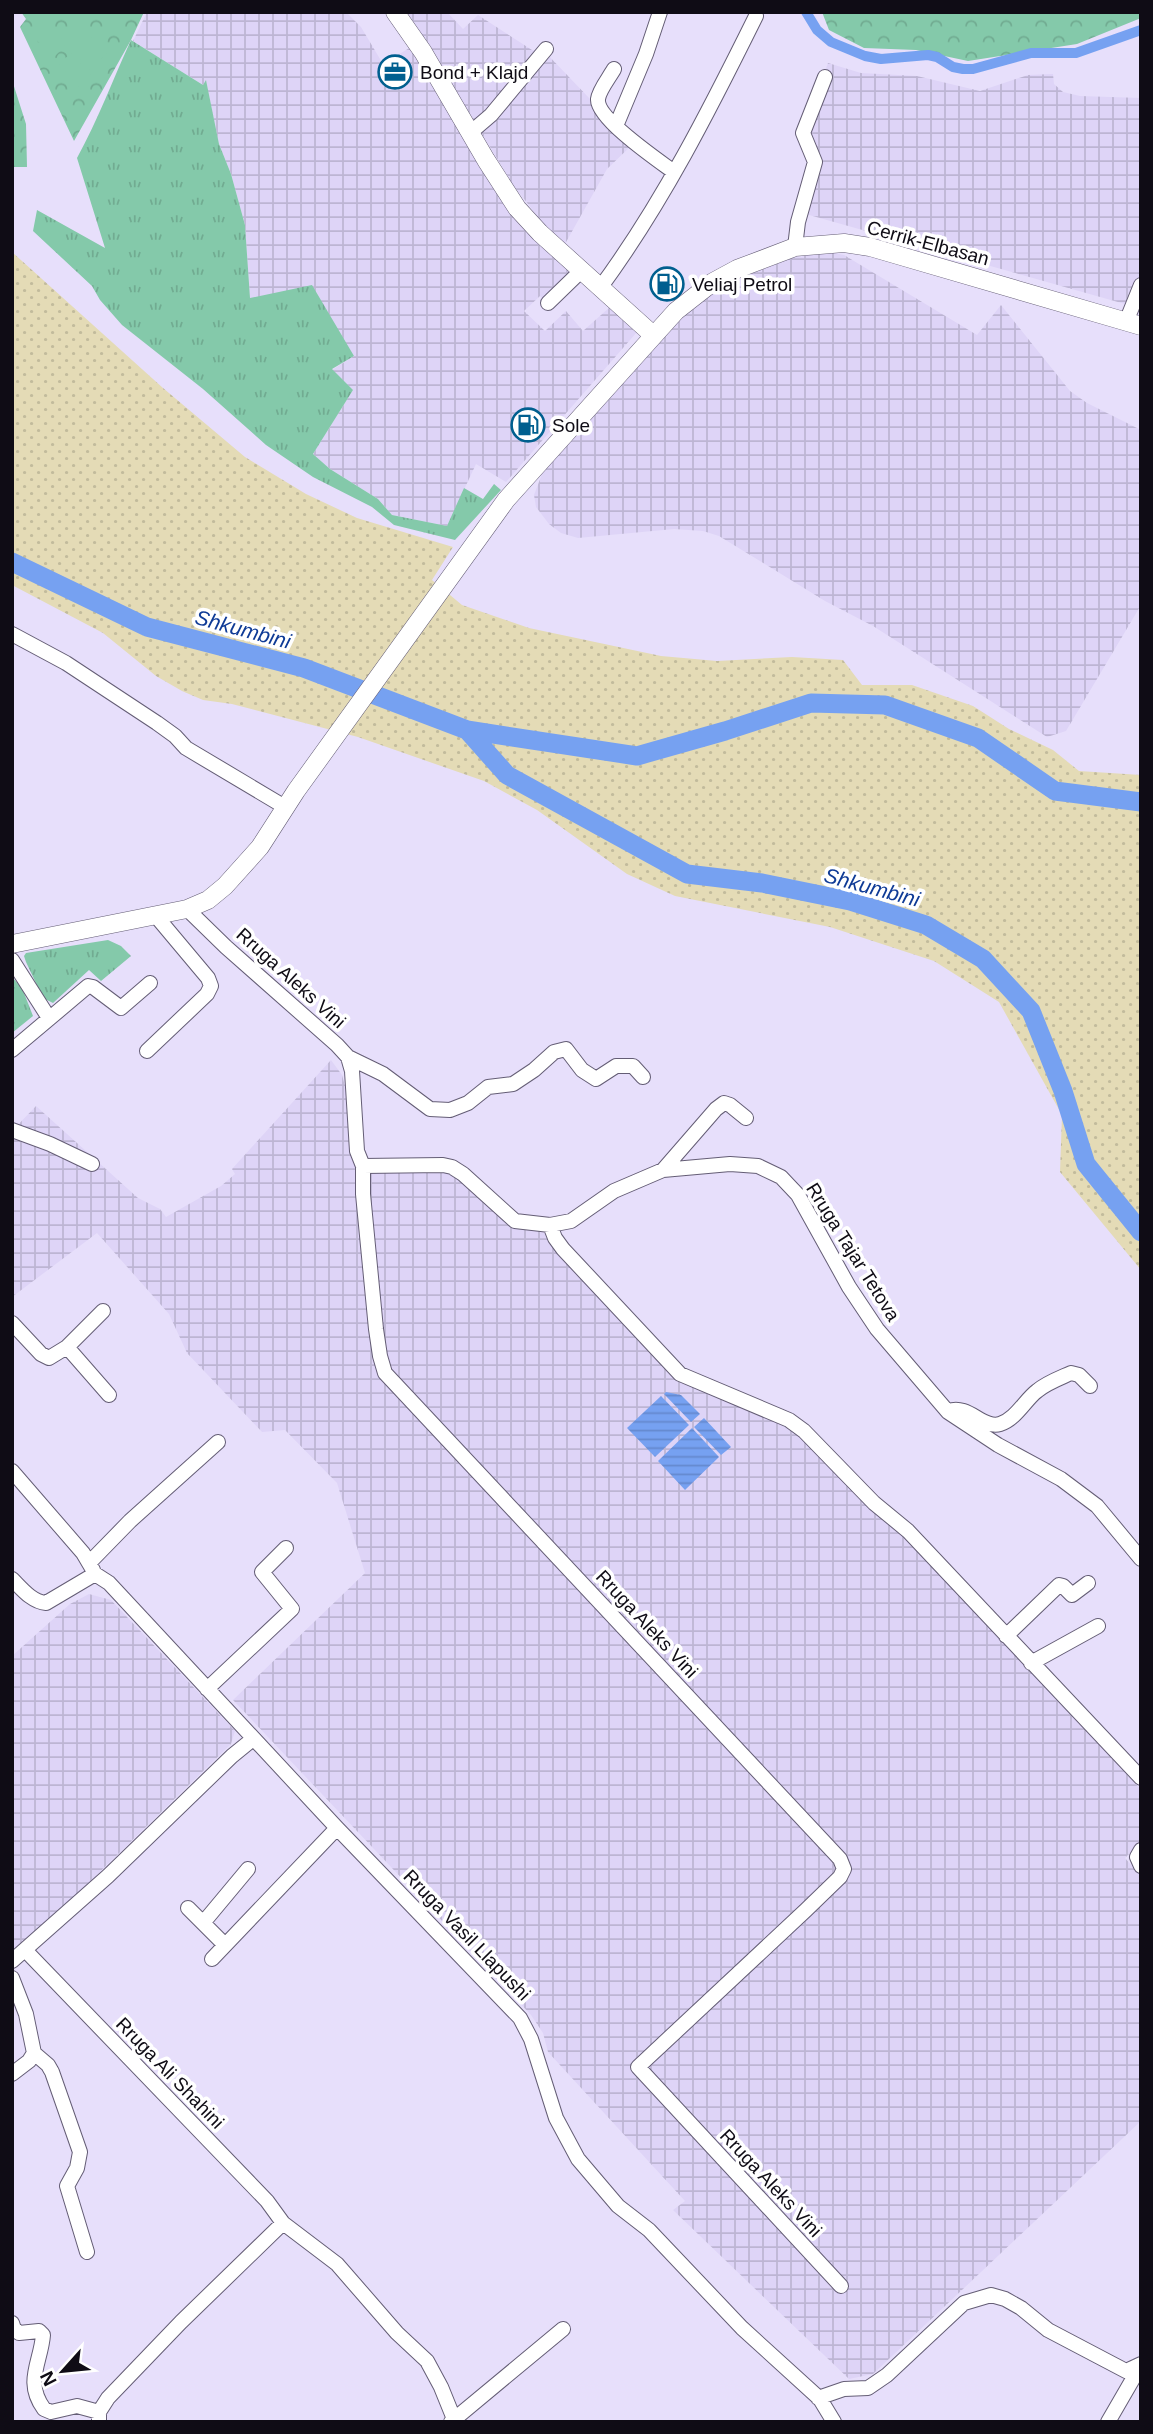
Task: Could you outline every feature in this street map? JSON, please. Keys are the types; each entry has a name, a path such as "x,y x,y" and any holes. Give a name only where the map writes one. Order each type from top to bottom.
{"main road":[{"path":"395,12 423,52 517,208 540,233 653,335"},
{"name":"Cerrik-Elbasan","path":"285,807 506,499 676,310 713,282 748,264 794,247 844,243 870,247 1133,324"},
{"path":"12,944 156,916 187,909 208,900 260,847 285,807"}],"street":[{"path":"616,126 660,12"},
{"path":"600,288 627,252 674,172 715,100 756,16"},
{"path":"470,133 491,116 546,49"},
{"path":"614,69 598,100 600,108 628,138 674,172"},
{"path":"794,247 814,162 803,133 825,77"},
{"path":"548,303 582,270"},
{"path":"1133,324 1141,285"},
{"path":"12,634 50,653 157,723 186,748 285,807"},
{"name":"Rruga Aleks Vini","path":"187,909 348,1057 352,1071 358,1151 363,1166 363,1194 376,1329 385,1373 840,1859 844,1869 840,1877 638,2067 841,2286"},
{"path":"147,1051 207,994 211,986 208,978 156,916"},
{"path":"12,960 49,1018"},
{"path":"12,1049 88,986 93,986 121,1008 150,983"},
{"path":"348,1057 383,1074 430,1109 450,1111 468,1103 488,1087 513,1084 554,1052 566,1049 582,1070 596,1079 616,1066 633,1066 643,1077"},
{"path":"663,1170 724,1103 746,1118"},
{"path":"12,1130 92,1164"},
{"name":"Rruga Tajar Tetova","path":"363,1166 452,1167 515,1221 550,1226 571,1221 614,1191 663,1170 730,1164 758,1166 781,1177 797,1195 849,1287 877,1329 948,1412 998,1445 1060,1479 1097,1506 1141,1559"},
{"path":"550,1226 563,1250 680,1374 797,1425 874,1503 908,1531 1141,1778"},
{"path":"12,1323 41,1354 49,1357 67,1347 103,1311"},
{"path":"67,1347 109,1395"},
{"path":"948,1412 961,1409 989,1423 999,1424 1010,1418 1037,1390 1071,1373 1090,1386"},
{"path":"12,1579 31,1597 46,1603 92,1568 131,1521 218,1442"},
{"name":"Rruga Vasil Llapushi","path":"12,1471 92,1568 109,1583 337,1829 520,2018 531,2039 556,2118 578,2159 618,2206 649,2230 742,2328 818,2398 834,2422"},
{"path":"207,1689 292,1609 262,1572 286,1548"},
{"path":"1006,1636 1059,1585 1072,1595 1088,1583"},
{"path":"1031,1663 1098,1626"},
{"path":"12,1961 26,1951 211,1775 253,1739"},
{"path":"212,1959 337,1829"},
{"path":"1141,1850 1137,1857 1141,1866"},
{"path":"203,1923 248,1869"},
{"path":"188,1908 225,1945"},
{"name":"Rruga Ali Shahini","path":"26,1951 267,2201 283,2223 337,2264 397,2333 427,2361 442,2387 453,2420"},
{"path":"12,1978 26,2014 34,2053 52,2072 80,2152 77,2168 67,2186 87,2252"},
{"path":"12,2074 29,2061 34,2053"},
{"path":"12,2323 19,2333 39,2331 43,2335 34,2369 36,2392 44,2409 51,2412 77,2406 99,2417 108,2398 181,2322 283,2223"},
{"path":"818,2398 844,2389 868,2388 887,2375 964,2303 990,2295 1021,2308 1048,2330 1126,2371 1141,2364"},
{"path":"453,2420 563,2329"},
{"path":"1108,2422 1141,2364"}],"shaded area":[{"path":"147,12 346,12 361,27 383,64 411,47 478,157 574,270 543,299 540,296 524,311 545,331 566,311 583,331 610,307 637,332 506,482 476,464 447,526 392,515 378,499 330,469 313,454 353,390 332,370 354,356 250,298 245,225 231,174 219,144 206,81 203,85 133,41"},
{"path":"447,12 463,29 478,15 532,50 547,54 633,144 607,169 565,244 545,226 514,186 408,13"},
{"path":"828,63 861,73 917,76 980,91 1028,75 1053,74 1054,84 1063,92 1080,96 1141,98 1141,282 1132,306 795,211 808,170 808,155 800,136"},
{"path":"829,252 844,255 977,335 1001,305 1070,391 1087,403 1141,430 1141,605 1066,731 1047,737 873,626 825,601 719,536 703,531 674,529 578,538 561,533 549,524 536,507 534,495 547,461 683,316 714,290 737,279 792,258"},
{"path":"331,1060 342,1075 345,1086 356,1173 453,1170 507,1224 543,1228 677,1373 794,1424 898,1532 904,1528 1141,1790 1141,1842 1125,1858 1141,1876 1141,2121 873,2374 849,2379 673,2210 685,2201 548,2052 543,2033 531,2015 233,1700 365,1573 337,1483 285,1430 262,1432 187,1353 169,1314 97,1233 12,1297 12,1131 36,1106 138,1198 160,1209 166,1217 221,1186 235,1174 232,1169"},
{"path":"89,1594 111,1600 235,1731 231,1744 74,1897 12,1952 12,1656 70,1604"}],"green space":[{"path":"21,12 144,12 74,141 20,27 26,19"},
{"path":"822,12 1141,12 1141,18 1077,44 968,61 916,50 864,48 829,30"},
{"path":"42,22 65,46 53,58 30,33"},
{"path":"77,22 107,54 90,70 61,38"},
{"path":"131,40 203,85 206,80 219,144 231,174 245,225 250,298 312,285 354,356 332,369 353,390 313,454 330,469 378,499 392,515 447,526 464,488 483,499 494,484 501,490 455,540 394,525 372,507 313,477 266,445 203,389 122,325 100,300 92,286 33,231 37,210 105,248 77,158"},
{"path":"71,53 91,75 79,87 59,64"},
{"path":"12,80 26,124 27,167 12,167"},
{"path":"108,940 121,946 131,956 101,981 89,970 53,1003 43,998 26,962 26,953"},
{"path":"12,977 22,988 33,1016 12,1033"}],"sand":[{"name":"Shkumbini","path":"12,252 163,388 245,457 306,494 357,518 453,547 432,580 462,605 529,628 661,656 717,661 792,657 843,660 862,685 912,685 973,706 1009,729 1053,750 1079,771 1141,775 1141,1270 1060,1172 1062,1115 999,1002 934,961 830,927 675,896 627,874 537,810 484,781 358,737 232,704 203,700 182,691 156,676 103,633 12,585"}],"water":[{"path":"666,1392 681,1395 700,1414 691,1422 664,1394"},
{"path":"661,1396 689,1425 655,1457 627,1428"},
{"path":"704,1418 731,1447 721,1455 694,1427"},
{"path":"692,1428 719,1457 685,1490 658,1461"}],"waterway":[{"path":"806,12 817,30 831,42 865,56 881,59 928,55 963,69 973,69 1031,53 1076,53 1141,30"},
{"name":"Shkumbini","path":"12,562 147,627 304,668 467,730 637,756 811,703 885,705 978,738 1055,791 1141,802"},
{"name":"Shkumbini","path":"467,730 507,775 687,874 762,883 850,901 926,925 983,959 1031,1011 1063,1091 1086,1164 1141,1232"}],"place":[{"name":"Bond + Klajd","path":"395,72"},
{"name":"Veliaj Petrol","path":"667,284"},
{"name":"Sole","path":"528,425"}]}
